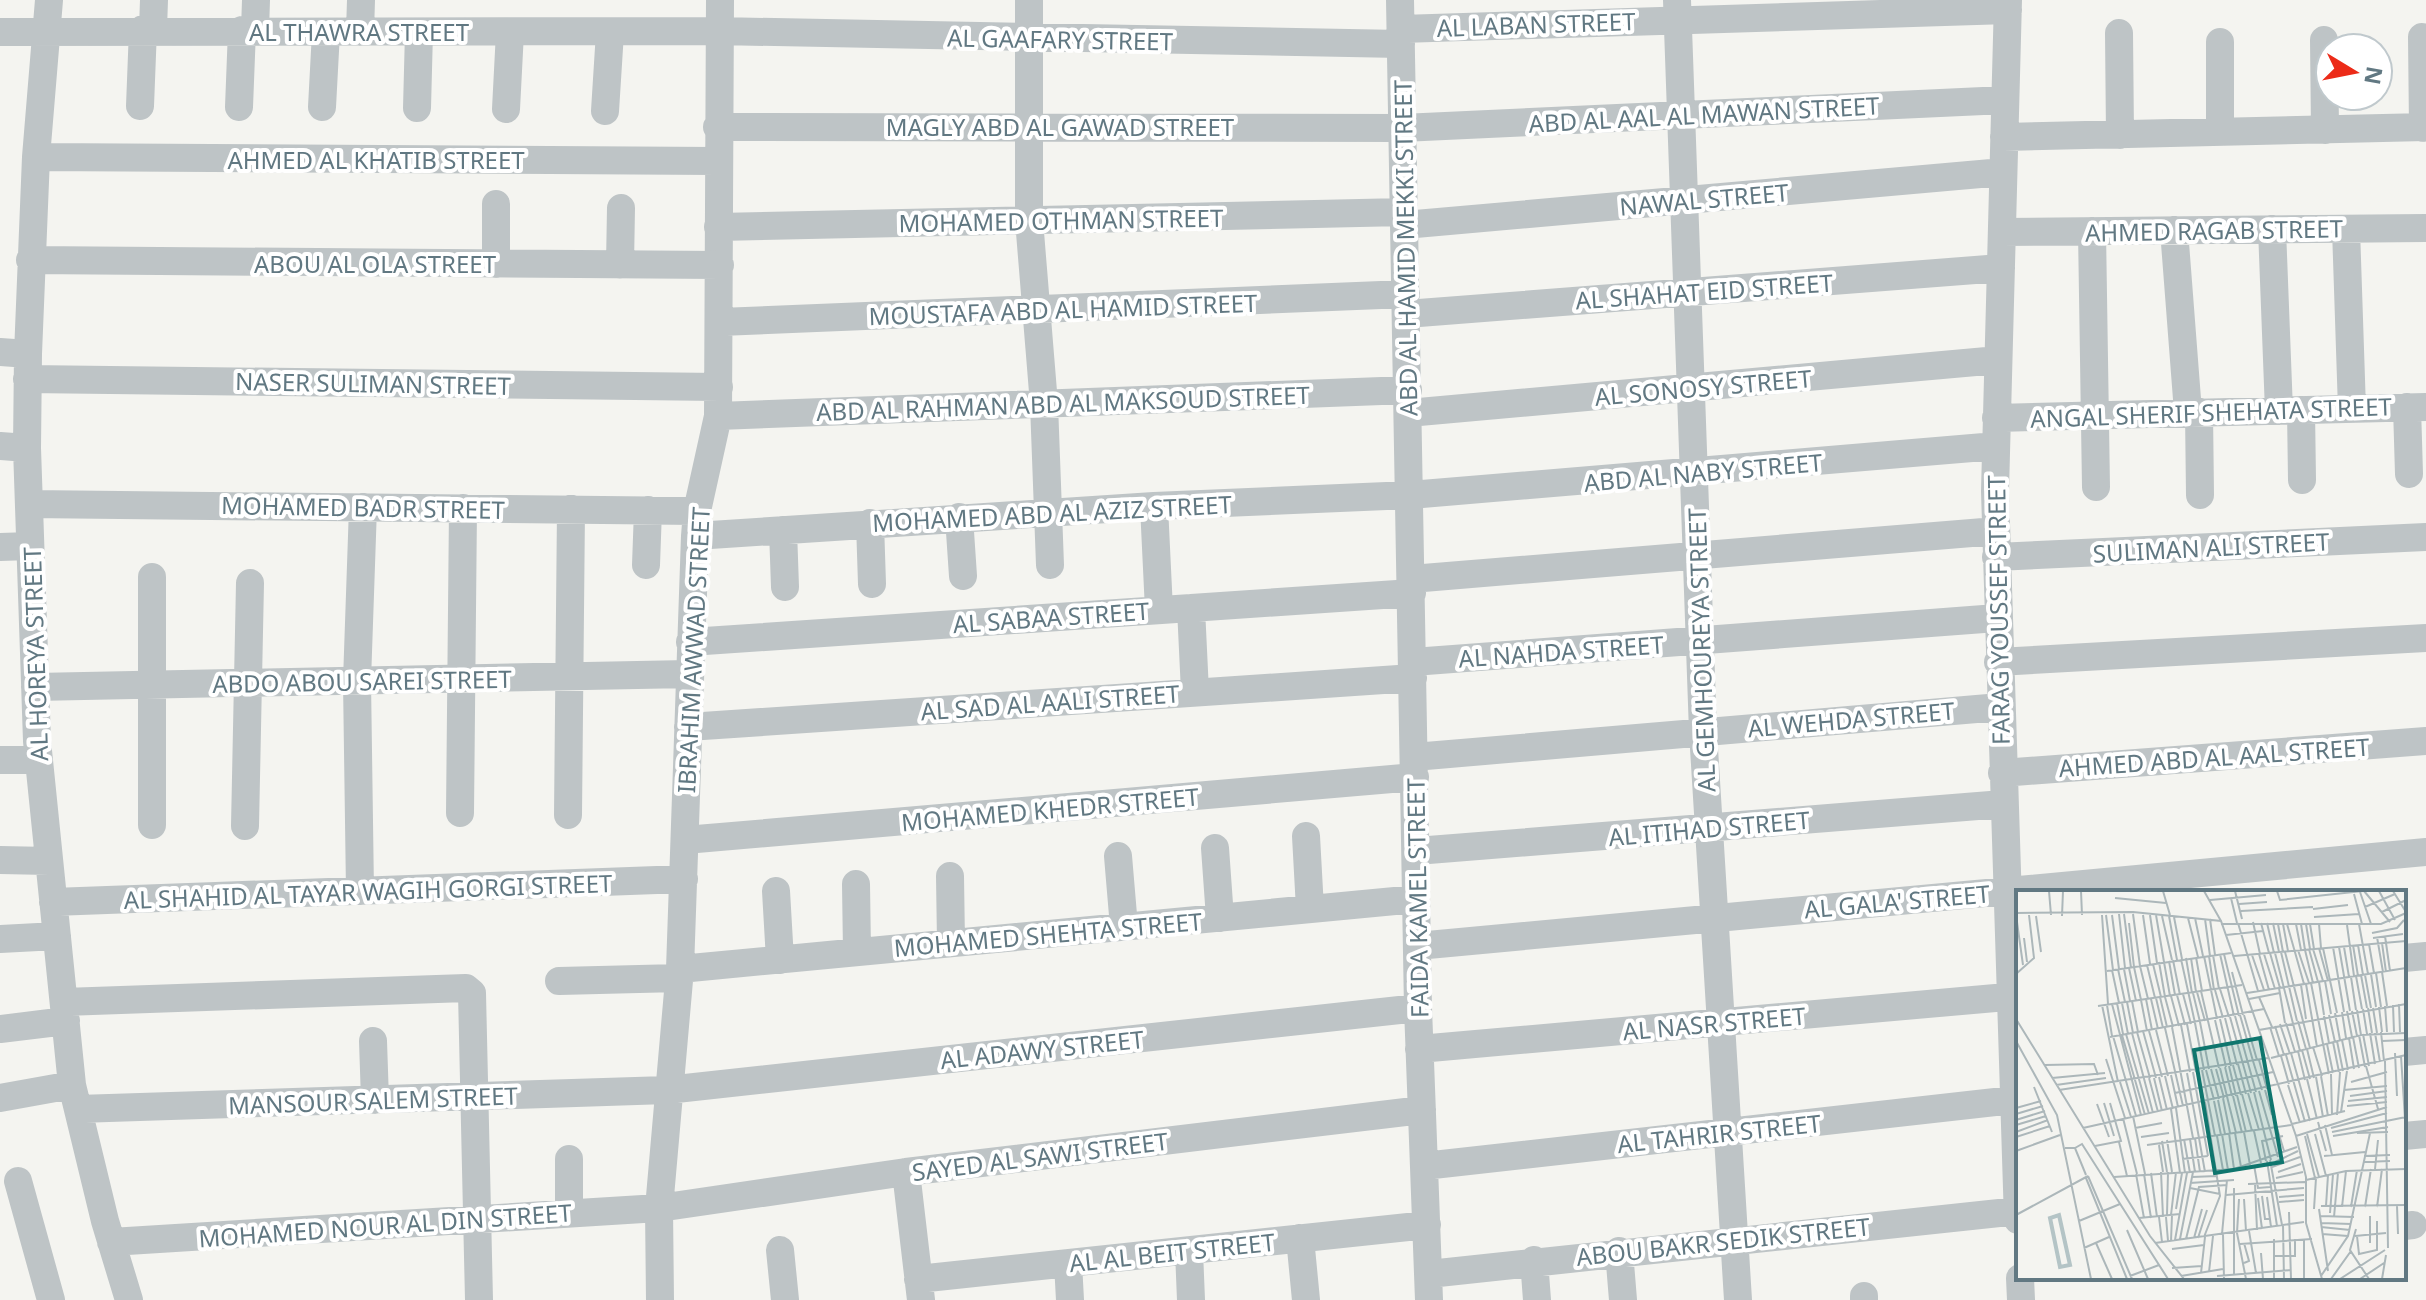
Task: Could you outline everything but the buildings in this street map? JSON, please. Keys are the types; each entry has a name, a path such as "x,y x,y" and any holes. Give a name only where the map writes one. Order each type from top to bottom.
{"street":[{"name":"AL HOREYA STREET","path":"49,0 30,260 18,362 14,447 29,504 38,760 75,1097 111,1242 129,1300"},
{"path":"140,106 154,0"},
{"path":"239,107 256,0"},
{"path":"360,32 361,0"},
{"name":"IBRAHIM AWWAD STREET","path":"660,1300 659,1208 679,974 696,524 718,416 720,0"},
{"path":"1029,0 1029,220 1044,404 1050,565"},
{"name":"ABD AL HAMID MEKKI STREET","path":"1400,0 1410,495"},
{"name":"AL LABAN STREET","path":"1401,36 1677,10 2008,5"},
{"name":"FARAG YOUSSEF STREET","path":"2008,5 1996,432 1996,544 2006,891 2014,996 2016,1136"},
{"name":"AL GEMHOUREYA STREET","path":"1677,10 1703,732 1738,1300"},
{"name":"AL THAWRA STREET","path":"0,32 148,29 718,31"},
{"name":"AL GAAFARY STREET","path":"718,31 1028,39 1401,36"},
{"path":"322,107 326,32"},
{"path":"417,108 419,32"},
{"path":"506,109 510,32"},
{"path":"605,111 610,32"},
{"path":"2119,33 2120,135"},
{"path":"2004,137 2424,128 2422,37"},
{"path":"2220,42 2220,132"},
{"name":"ABD AL AAL AL MAWAN STREET","path":"1402,128 2005,100"},
{"path":"2325,112 2325,130"},
{"name":"MAGLY ABD AL GAWAD STREET","path":"717,127 1028,125 1402,128"},
{"name":"AHMED AL KHATIB STREET","path":"36,157 717,161"},
{"name":"NAWAL STREET","path":"1404,218 1683,201 2003,172"},
{"path":"496,204 496,264"},
{"path":"620,265 621,208"},
{"name":"MOHAMED OTHMAN STREET","path":"718,227 1029,220 1404,218"},
{"name":"AHMED RAGAB STREET","path":"2002,232 2426,228"},
{"path":"2272,229 2290,410 2302,480"},
{"path":"2346,229 2352,409"},
{"path":"2174,230 2200,495"},
{"path":"2092,231 2096,487"},
{"name":"ABOU AL OLA STREET","path":"30,260 720,265"},
{"name":"AL SHAHAT EID STREET","path":"1406,304 1687,292 2001,268"},
{"name":"MOUSTAFA ABD AL HAMID STREET","path":"720,322 1037,311 1406,304"},
{"name":"AL SONOSY STREET","path":"1408,402 1692,388 1998,360"},
{"name":"NASER SULIMAN STREET","path":"18,362 719,387"},
{"name":"ABD AL RAHMAN ABD AL MAKSOUD STREET","path":"718,416 1044,404 1408,402"},
{"path":"2409,474 2417,407"},
{"name":"ANGAL SHERIF SHEHATA STREET","path":"1996,432 2095,415 2417,407"},
{"name":"ABD AL NABY STREET","path":"1410,495 1694,474 1996,432"},
{"name":"MOHAMED ABD AL AZIZ STREET","path":"696,524 783,530 1154,506 1410,495"},
{"name":"FAIDA KAMEL STREET","path":"1410,495 1418,1008 1429,1287"},
{"name":"MOHAMED BADR STREET","path":"29,504 648,510 696,524"},
{"path":"1154,506 1159,610"},
{"path":"360,891 357,681 363,507"},
{"path":"460,813 463,508"},
{"path":"568,815 571,509"},
{"path":"646,565 648,510"},
{"path":"959,517 963,576"},
{"path":"870,523 872,584"},
{"path":"783,530 785,587"},
{"name":"SULIMAN ALI STREET","path":"1697,556 1996,544 2426,537"},
{"path":"0,547 30,546"},
{"name":"AL SABAA STREET","path":"690,642 1191,608 1697,556"},
{"path":"152,577 152,825"},
{"path":"245,826 250,583"},
{"path":"1191,608 1195,692"},
{"name":"AL NAHDA STREET","path":"1413,670 1700,641 1997,618"},
{"path":"1998,662 2426,638"},
{"name":"AL SAD AL AALI STREET","path":"688,727 1195,692 1413,670"},
{"name":"ABDO ABOU SAREI STREET","path":"35,687 689,674"},
{"name":"AL WEHDA STREET","path":"1414,767 1703,732 2000,707"},
{"name":"AHMED ABD AL AAL STREET","path":"2002,773 2426,741"},
{"path":"0,760 38,760"},
{"name":"MOHAMED KHEDR STREET","path":"685,840 1414,767"},
{"name":"AL ITIHAD STREET","path":"1416,851 2003,804"},
{"path":"1306,836 1310,909"},
{"path":"1215,848 1220,918"},
{"name":"AL GALA' STREET","path":"2017,890 2426,852"},
{"path":"1118,856 1124,927"},
{"path":"0,860 49,861"},
{"path":"950,876 951,943"},
{"name":"AL SHAHID AL TAYAR WAGIH GORGI STREET","path":"53,902 684,879"},
{"path":"856,884 857,952"},
{"name":"AL GALA' STREET","path":"1417,946 2016,890"},
{"path":"776,891 780,960"},
{"name":"MOHAMED SHEHTA STREET","path":"559,981 679,974 857,952 1416,899"},
{"path":"0,939 57,936"},
{"path":"2406,958 2426,956"},
{"path":"0,1029 65,1011 456,987 472,993 479,1300"},
{"name":"AL NASR STREET","path":"1419,1049 2014,996"},
{"name":"AL ADAWY STREET","path":"667,1090 1418,1008"},
{"path":"373,1041 375,1100"},
{"path":"2406,1052 2426,1050"},
{"name":"MANSOUR SALEM STREET","path":"0,1098 375,1100 667,1090"},
{"name":"AL TAHRIR STREET","path":"1424,1166 1728,1132 2015,1094"},
{"name":"SAYED AL SAWI STREET","path":"659,1208 906,1172 1422,1110"},
{"path":"2406,1136 2426,1134"},
{"path":"569,1159 569,1213"},
{"path":"906,1172 920,1290"},
{"path":"18,1181 51,1300"},
{"name":"MOHAMED NOUR AL DIN STREET","path":"111,1242 659,1208"},
{"name":"ABOU BAKR SEDIK STREET","path":"1429,1287 1534,1260 2016,1211"},
{"name":"AL AL BEIT STREET","path":"920,1290 1068,1263 1427,1225"},
{"path":"1300,1238 1306,1300"},
{"path":"780,1250 785,1300"},
{"path":"1189,1251 1191,1300"},
{"path":"1619,1251 1623,1300"},
{"path":"1534,1260 1537,1300"},
{"path":"1068,1263 1070,1300"},
{"path":"2020,1280 2021,1300"}]}
